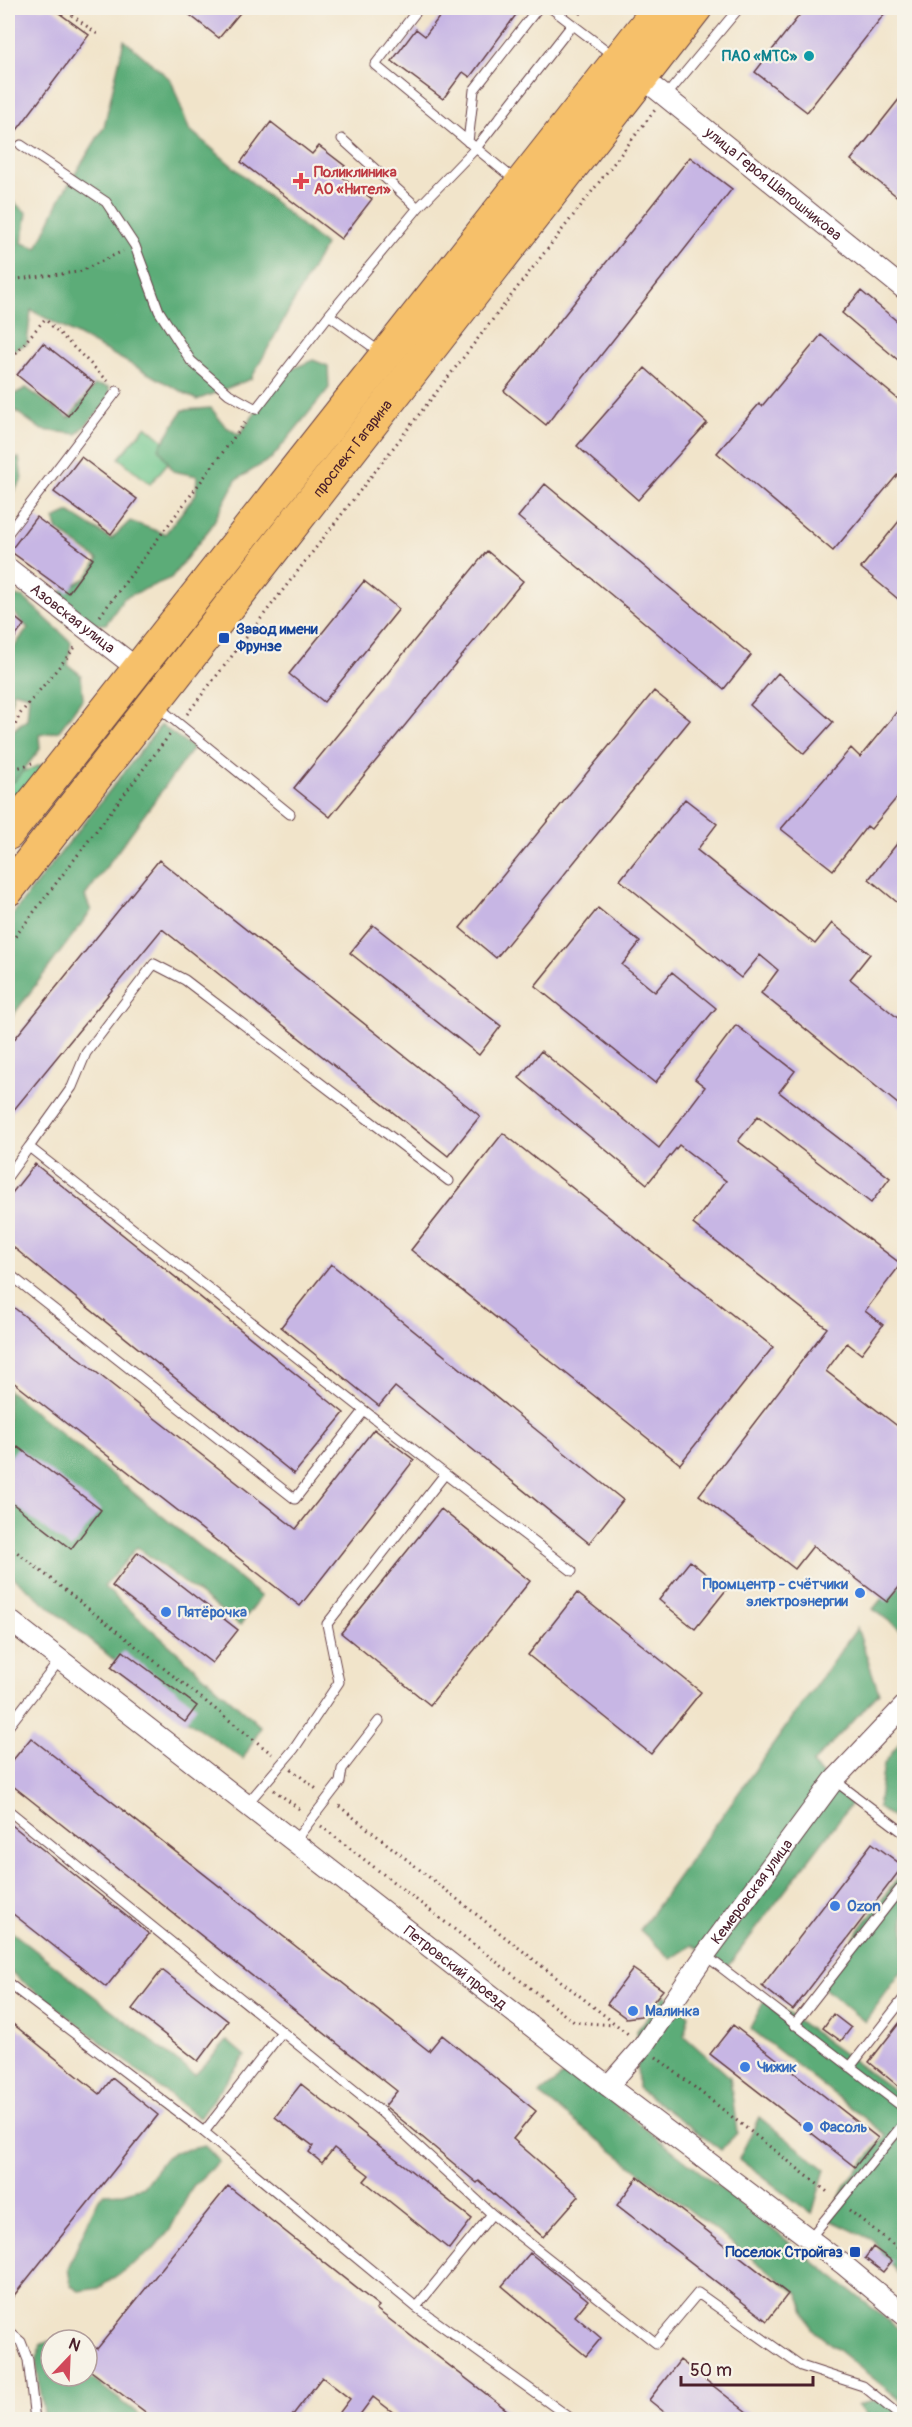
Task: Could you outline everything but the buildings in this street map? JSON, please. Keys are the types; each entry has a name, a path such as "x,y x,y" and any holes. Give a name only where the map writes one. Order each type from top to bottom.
{"main road":[{"name":"проспект Гагарина","path":"8,890 153,702 630,69 659,8"},
{"name":"проспект Гагарина","path":"8,834 521,184 630,69 696,8"}],"street":[{"name":"улица Героя Шапошникова","path":"630,69 904,289"},
{"name":"Азовская улица","path":"8,568 139,670"},
{"name":"Петровский проезд","path":"8,1619 608,2086 810,2238 904,2314"},
{"name":"Кемеровская улица","path":"608,2086 643,2046 705,1955 834,1780 904,1706"}],"lane":[{"path":"419,8 375,65 521,184"},
{"path":"472,145 474,90 538,8"},
{"path":"551,8 630,69"},
{"path":"665,97 739,8"},
{"path":"21,145 106,202 135,246 159,311 191,361 229,394 255,409 329,315 572,25"},
{"path":"342,139 418,208"},
{"path":"329,315 386,356"},
{"path":"8,533 117,391"},
{"path":"153,702 290,814"},
{"path":"8,1176 72,1087 86,1053 154,964 185,980 449,1181"},
{"path":"29,1147 364,1411 572,1571"},
{"path":"8,1273 295,1499 364,1411"},
{"path":"247,1804 283,1762 339,1682 327,1624 445,1474"},
{"path":"8,1726 60,1661"},
{"path":"294,1842 340,1782 342,1768 379,1721"},
{"path":"834,1780 904,1833"},
{"path":"8,1810 380,2111 492,2214 656,2343 698,2293 801,2366 863,2386 904,2420"},
{"path":"794,2025 904,1884"},
{"path":"705,1955 904,2108"},
{"path":"8,1983 204,2132 416,2307 573,2420"},
{"path":"850,2067 904,1998"},
{"path":"204,2132 282,2032"},
{"path":"810,2238 904,2123"},
{"path":"416,2307 492,2214"},
{"path":"8,2331 21,2342 28,2360 35,2420"}],"path":[{"path":"62,8 100,36"},
{"path":"8,946 665,97"},
{"path":"8,280 79,272 135,246"},
{"path":"8,362 45,319 117,391"},
{"path":"8,741 20,714 89,632 255,409"},
{"path":"8,771 38,761"},
{"path":"8,1545 904,2253"},
{"path":"265,1783 574,2022 616,2025"}],"green space":[{"path":"124,40 171,80 189,129 325,245 251,379 197,400 31,310 27,344 8,352 8,190 12,201 27,213 22,243 37,248 62,195 104,127"},
{"path":"313,360 328,366 329,388 272,458 236,480 211,527 171,578 124,598 106,624 71,626 53,611 59,593 86,578 98,560 58,530 54,519 69,512 111,539 130,521 165,534 196,494 197,476 173,471 159,448 183,410 211,408 225,426 239,435 285,372"},
{"path":"95,385 109,387 110,400 77,434 42,430 13,409 13,395 26,388 69,418"},
{"path":"146,426 177,452 150,484 119,458"},
{"path":"19,458 22,480 8,499 8,459"},
{"path":"8,596 23,597 71,642 68,665 81,675 83,698 59,731 39,735 40,749 14,782 8,782 7,745 12,732 27,720 29,695 14,691 8,713 8,655 28,628 8,607"},
{"path":"161,725 193,748 85,896 91,911 8,1022 8,920"},
{"path":"44,764 8,816 8,777"},
{"path":"8,1390 261,1597 240,1625 137,1547 104,1587 261,1727 243,1759 191,1723 8,1573"},
{"path":"904,1572 904,1632 873,1609"},
{"path":"857,1628 879,1693 812,1764 851,1804 728,1966 692,1945 671,1959 640,1930"},
{"path":"904,1736 904,1826 878,1807 884,1764"},
{"path":"904,1870 904,1968 865,2022 819,1984"},
{"path":"8,1929 195,2075 227,2041 245,2056 199,2118 8,1970"},
{"path":"665,1995 689,2015 684,2036 730,2077 737,2133 721,2150 638,2088 636,2032"},
{"path":"766,1997 904,2098 904,2282 873,2240 830,2220 845,2185 886,2135 750,2028"},
{"path":"571,2070 904,2333 904,2403 812,2329 798,2294 539,2094"},
{"path":"759,2117 825,2169 812,2214 739,2159"},
{"path":"205,2146 219,2161 193,2186 169,2231 154,2249 99,2288 79,2291 71,2286 68,2268 97,2201 104,2194 123,2193 143,2187 166,2157 174,2152"},
{"path":"39,2352 39,2380 36,2361"},
{"path":"99,2384 145,2419 45,2419 40,2388 99,2388"},
{"path":"887,2398 904,2412 904,2419 871,2419 857,2405"}],"place":[{"name":"ПАО «МТС»","path":"809,56"},
{"name":"Поликлиника АО «Нител»","path":"301,181"},
{"name":"Завод имени Фрунзе","path":"224,638"},
{"name":"Промцентр - счётчики электроэнергии","path":"860,1593"},
{"name":"Пятёрочка","path":"166,1612"},
{"name":"Ozon","path":"835,1906"},
{"name":"Малинка","path":"633,2011"},
{"name":"Чижик","path":"745,2067"},
{"name":"Фасоль","path":"808,2127"},
{"name":"Поселок Стройгаз","path":"855,2252"}]}
